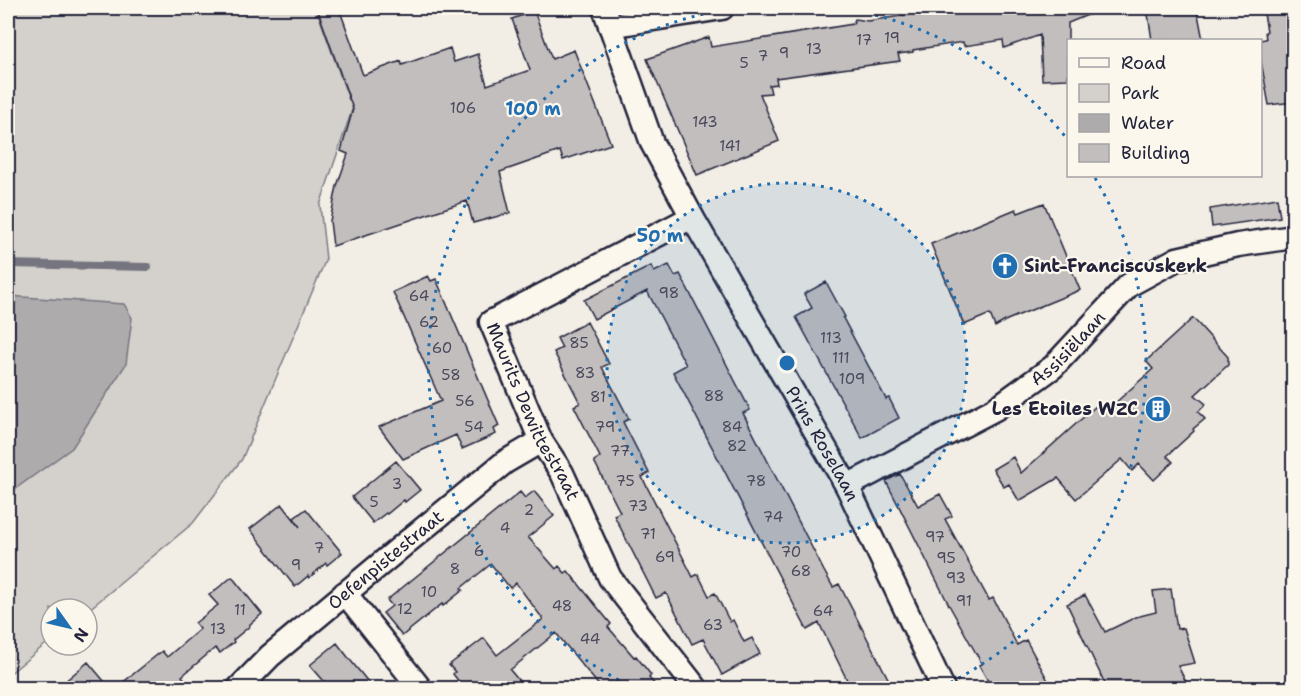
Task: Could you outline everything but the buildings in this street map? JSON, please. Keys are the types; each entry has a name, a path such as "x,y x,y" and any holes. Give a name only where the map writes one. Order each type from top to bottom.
{"street":[{"path":"607,17 722,8"},
{"name":"Prins Roselaan","path":"607,17 652,143 692,218 847,486 943,688"},
{"name":"Maurits Dewittestraat","path":"692,218 491,322 541,441 562,473 610,578 696,688"},
{"name":"Assisiëlaan","path":"847,486 995,409 1053,367 1129,285 1177,259 1238,245 1293,237"},
{"name":"Oefenpistestraat","path":"239,688 270,656 505,462 541,441"},
{"path":"345,593 420,688"}],"green space":[{"path":"8,8 316,8 349,100 355,101 320,205 326,259 242,459 193,523 99,601 99,597 39,597 39,650 8,675"}],"water":[{"path":"8,296 124,304 132,318 126,364 72,448 8,494"}],"waterway":[{"path":"8,264 148,267"}],"place":[{"name":"Sint-Franciscuskerk","path":"1005,266"},
{"name":"Les Etoiles WZC","path":"1158,409"}]}
